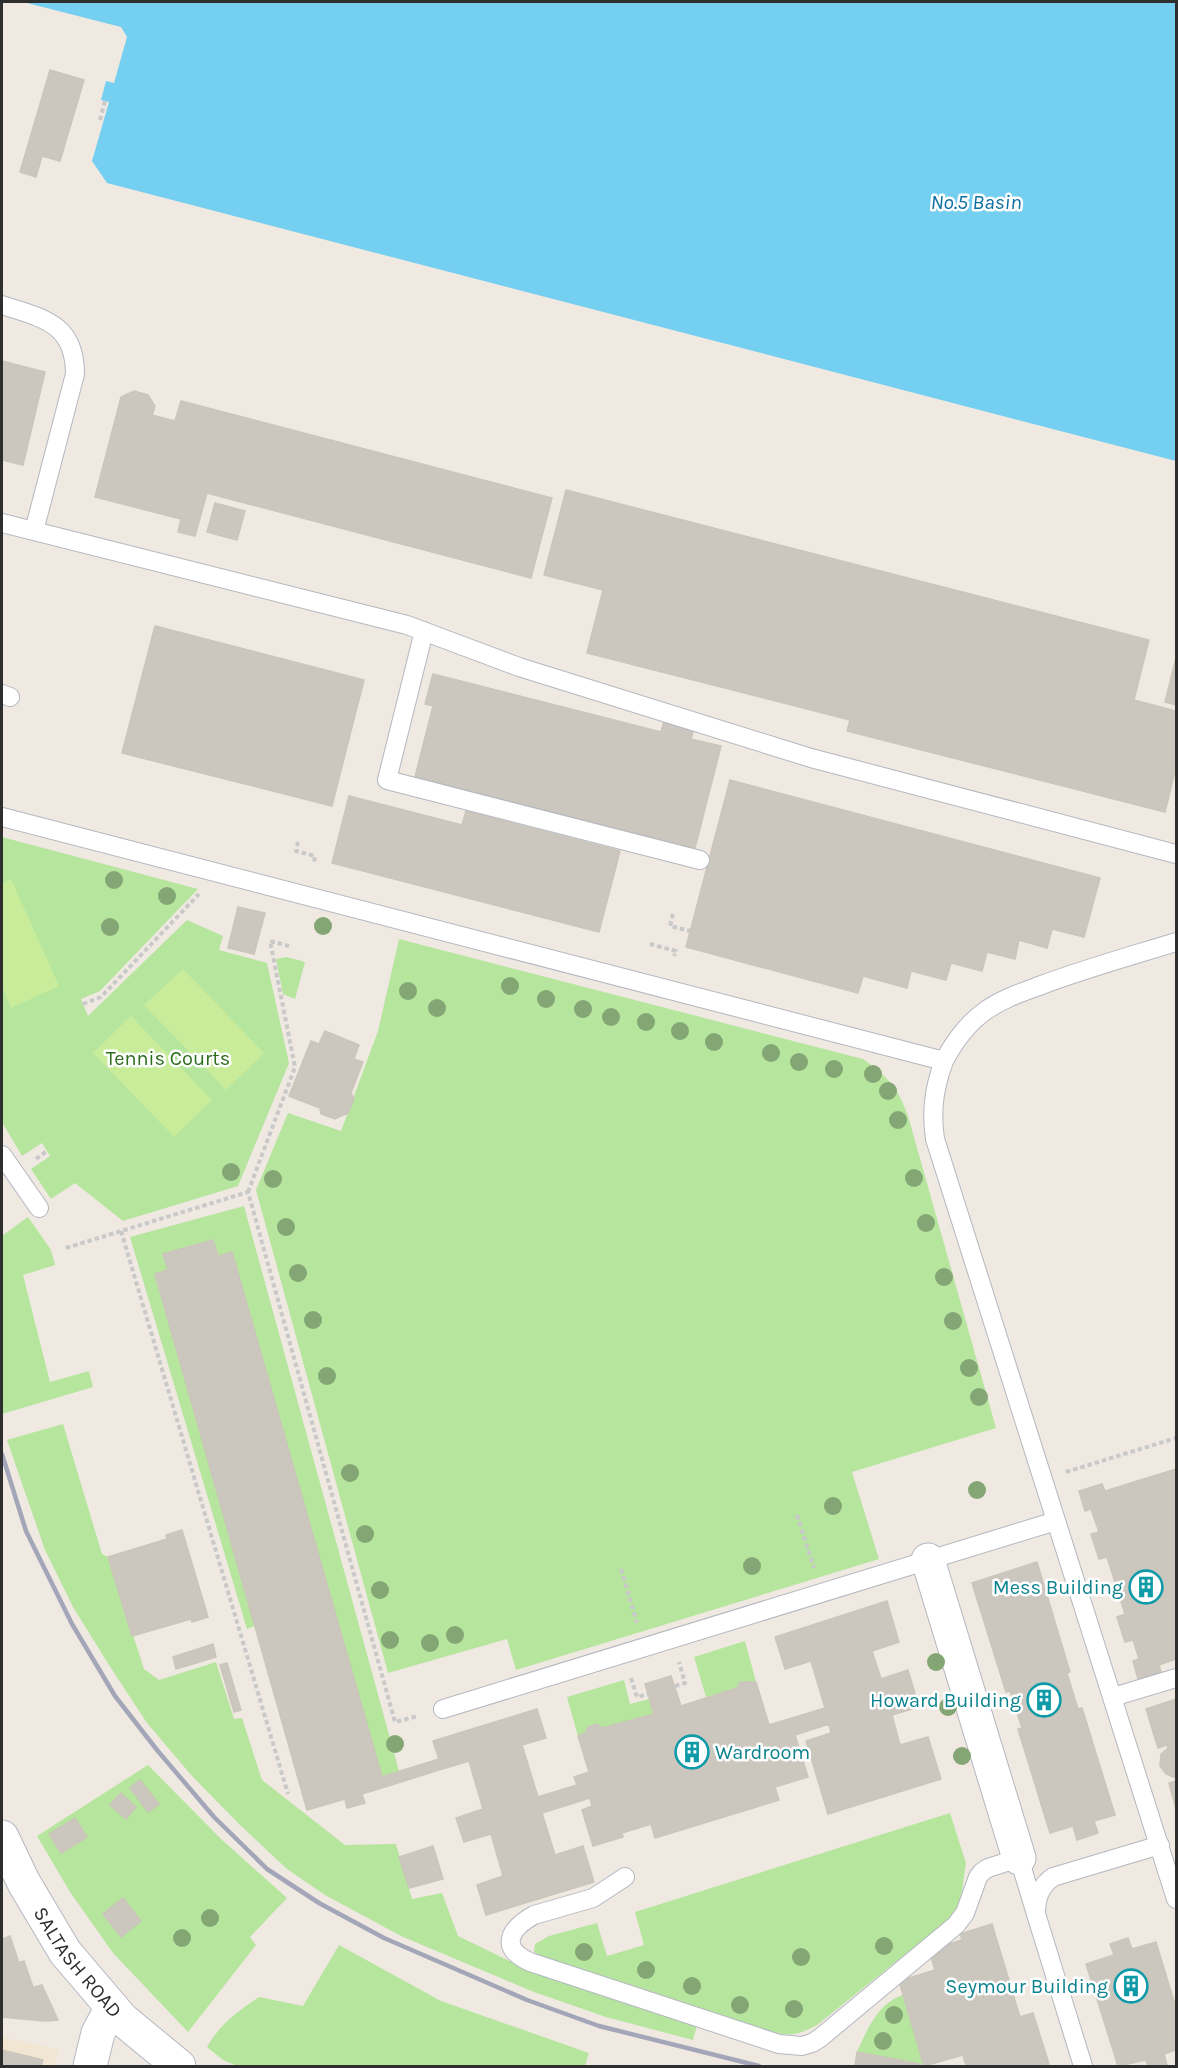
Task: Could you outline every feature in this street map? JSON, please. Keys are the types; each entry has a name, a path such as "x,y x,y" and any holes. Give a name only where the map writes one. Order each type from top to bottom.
{"street":[{"path":"928,1560 1019,1858"},
{"name":"SALTASH ROAD","path":"2,1837 24,1883 65,1952 122,2019 179,2067"},
{"path":"90,2067 98,2033 112,2007"}],"lane":[{"path":"2,305 44,318 57,327 70,343 75,360 75,374 34,531"},
{"path":"2,523 407,625 519,667 811,758 1176,854"},
{"path":"424,631 387,780 700,860"},
{"path":"2,817 944,1061"},
{"path":"1176,942 1059,978 1004,999 983,1012 953,1045 944,1061 932,1102 935,1139 1176,1899"},
{"path":"2,1155 39,1208"},
{"path":"442,1709 1056,1521"},
{"path":"1113,1697 1176,1678"},
{"path":"1036,1914 1040,1891 1053,1877 1160,1845"},
{"path":"626,1877 593,1898 534,1915 512,1934 511,1947 522,1959 530,1962 745,2034 778,2044 802,2046 820,2038 956,1925 965,1913 982,1872 987,1868 1019,1858 1083,2067"}],"path":[{"path":"100,120 105,101"},
{"path":"298,842 296,851 315,856 314,862"},
{"path":"83,1004 101,997 219,873"},
{"path":"673,914 670,926 690,931"},
{"path":"289,946 270,941 294,1067 248,1192 395,1722 442,1709"},
{"path":"650,944 676,951 674,956"},
{"path":"66,1248 248,1192"},
{"path":"121,1231 288,1794"},
{"path":"1043,1479 1176,1438"},
{"path":"797,1515 821,1593"},
{"path":"621,1569 644,1647"},
{"path":"675,1686 685,1683 679,1662"},
{"path":"631,1676 637,1698 648,1694"}],"shaded area":[{"path":"2,2037 58,2050 55,2066 2,2066"}],"green space":[{"name":"Tennis Courts","path":"2,837 198,889 100,991 81,999 88,1016 187,920 223,936 219,950 267,963 289,1063 238,1186 123,1221 75,1183 51,1199 31,1169 50,1156 42,1143 22,1156 2,1122"},
{"path":"11,879 59,986 11,1008 2,986 2,883"},
{"path":"399,939 863,1059 891,1083 908,1116 996,1428 852,1472 879,1559 516,1670 507,1639 388,1673 256,1190 288,1113 341,1131 378,1031"},
{"path":"287,957 305,962 295,999 283,994 276,959"},
{"path":"183,969 264,1053 226,1090 144,1005"},
{"name":"Tennis Courts","path":"131,1016 212,1100 174,1137 93,1053"},
{"path":"244,1206 399,1771 381,1777 213,1240 164,1254 168,1270 155,1275 255,1626 247,1629 130,1237"},
{"path":"28,1217 51,1250 55,1265 23,1275 50,1382 89,1371 93,1387 2,1414 2,1233 3,1235"},
{"path":"63,1424 102,1554 108,1557 144,1669 159,1680 216,1662 234,1719 242,1718 262,1780 345,1845 396,1844 412,1899 442,1893 458,1936 526,1969 697,2025 693,2040 606,2017 534,1992 401,1936 325,1895 287,1869 239,1824 192,1776 147,1723 73,1607 45,1550 7,1440"},
{"path":"745,1641 756,1682 741,1682 737,1688 706,1697 694,1657"},
{"path":"624,1680 630,1704 649,1699 654,1714 602,1728 597,1724 588,1727 585,1733 578,1736 567,1697"},
{"path":"148,1765 221,1839 287,1898 250,1937 256,1945 188,2032 113,1953 70,1892 37,1836"},
{"path":"950,1813 966,1863 961,1897 953,1916 817,2025 799,2033 783,2034 769,2031 544,1960 534,1952 535,1944 549,1936 597,1923 607,1956 644,1945 635,1912"},
{"path":"339,1945 441,2001 589,2053 585,2066 237,2066 223,2060 207,2047 230,2019 259,1997 303,2006"},
{"path":"903,1995 924,2064 857,2052 874,2018 887,2004"}],"water":[{"name":"No.5 Basin","path":"23,2 1176,2 1176,461 107,183 92,161 109,102 101,100 106,81 114,83 127,37 121,27"}],"building":[{"path":"50,70 84,80 60,161 42,156 36,177 20,172"},
{"path":"2,361 45,372 23,465 2,460"},
{"path":"134,391 148,395 155,406 152,415 175,421 181,401 552,498 531,578 207,493 195,536 178,532 181,519 95,497 121,397"},
{"path":"566,490 1149,640 1134,700 1176,711 1176,767 1165,812 847,731 850,720 587,653 603,590 544,575"},
{"path":"215,503 245,511 237,540 207,532"},
{"path":"155,626 364,680 332,806 122,753"},
{"path":"1176,658 1176,705 1165,702"},
{"path":"433,674 661,732 664,721 694,728 691,739 721,746 695,848 415,777 433,706 425,704"},
{"path":"730,780 1100,878 1084,937 1052,929 1047,948 1019,940 1015,959 987,952 982,971 951,963 946,980 911,971 907,988 863,976 858,993 686,947"},
{"path":"349,796 462,825 466,811 620,851 599,932 332,863"},
{"path":"238,907 265,913 254,954 228,948"},
{"path":"325,1031 359,1045 354,1059 363,1062 351,1093 354,1099 348,1113 335,1119 321,1114 320,1108 289,1096 311,1041 319,1044"},
{"path":"213,1240 218,1256 232,1252 385,1787 362,1794 365,1803 347,1808 345,1799 307,1810 155,1274 168,1270 163,1254"},
{"name":"Mess Building","path":"1176,1469 1176,1659 1159,1665 1161,1672 1138,1679 1133,1661 1139,1659 1133,1640 1125,1642 1117,1617 1125,1614 1107,1557 1099,1559 1091,1534 1099,1532 1091,1509 1085,1511 1079,1491 1102,1484 1105,1491"},
{"path":"182,1530 208,1617 192,1622 191,1619 132,1636 108,1557 167,1539 166,1535"},
{"name":"Howard Building","path":"1037,1562 1070,1672 1067,1673 1078,1709 1082,1708 1115,1815 1094,1821 1098,1833 1077,1840 1073,1826 1050,1833 1018,1729 1022,1728 1010,1691 1006,1692 972,1583"},
{"name":"Wardroom","path":"887,1601 899,1642 872,1651 881,1679 908,1670 919,1707 892,1715 900,1745 928,1737 941,1779 828,1814 806,1741 831,1733 829,1724 795,1735 808,1777 775,1787 779,1800 655,1838 651,1824 622,1833 623,1837 593,1846 582,1810 592,1806 590,1798 542,1813 555,1855 583,1846 594,1882 486,1915 477,1885 503,1876 491,1834 464,1842 456,1818 483,1809 469,1761 442,1769 433,1741 537,1709 546,1738 522,1745 538,1797 577,1785 574,1777 589,1772 578,1736 585,1733 588,1727 597,1724 602,1728 654,1714 645,1684 671,1676 681,1706 737,1688 740,1682 756,1682 769,1725 825,1708 811,1661 785,1669 775,1637"},
{"path":"213,1644 216,1657 176,1669 173,1657"},
{"path":"227,1663 241,1710 234,1712 220,1665"},
{"path":"1176,1699 1176,1777 1173,1777 1166,1774 1160,1766 1161,1754 1168,1748 1167,1745 1158,1748 1146,1709"},
{"path":"439,1759 442,1769 385,1787 381,1777"},
{"path":"140,1780 159,1804 148,1812 130,1788"},
{"path":"1176,1781 1176,1809 1169,1783"},
{"path":"121,1793 136,1807 126,1819 110,1805"},
{"path":"75,1818 87,1837 61,1853 49,1834"},
{"path":"433,1846 443,1879 409,1888 399,1857"},
{"path":"123,1898 141,1921 121,1937 103,1914"},
{"path":"992,1924 1020,2017 1033,2013 1049,2064 1042,2066 966,2066 963,2055 924,2066 899,1981 935,1970 929,1950 962,1940 960,1934"},
{"path":"10,1936 19,1963 2,1968 2,1939"},
{"name":"Seymour Building","path":"1128,1938 1132,1949 1156,1942 1176,2008 1176,2050 1164,2054 1167,2065 1164,2066 1148,2066 1146,2060 1118,2066 1086,1964 1114,1955 1110,1944"},
{"path":"24,1961 33,1987 2,1997 2,1968"},
{"path":"42,1985 58,2020 2,2017 2,1997"},
{"path":"2,2050 43,2060 41,2066 2,2066"},
{"path":"857,2052 921,2064 921,2066 855,2066"}],"railway":[{"path":"2,1454 26,1531 72,1624 115,1696 214,1817 267,1869 319,1903 384,1938 527,2000 599,2026 759,2066"}],"place":[{"name":"Mess Building","path":"1146,1587"},
{"name":"Howard Building","path":"1044,1700"},
{"name":"Wardroom","path":"692,1752"},
{"name":"Seymour Building","path":"1131,1986"}]}
